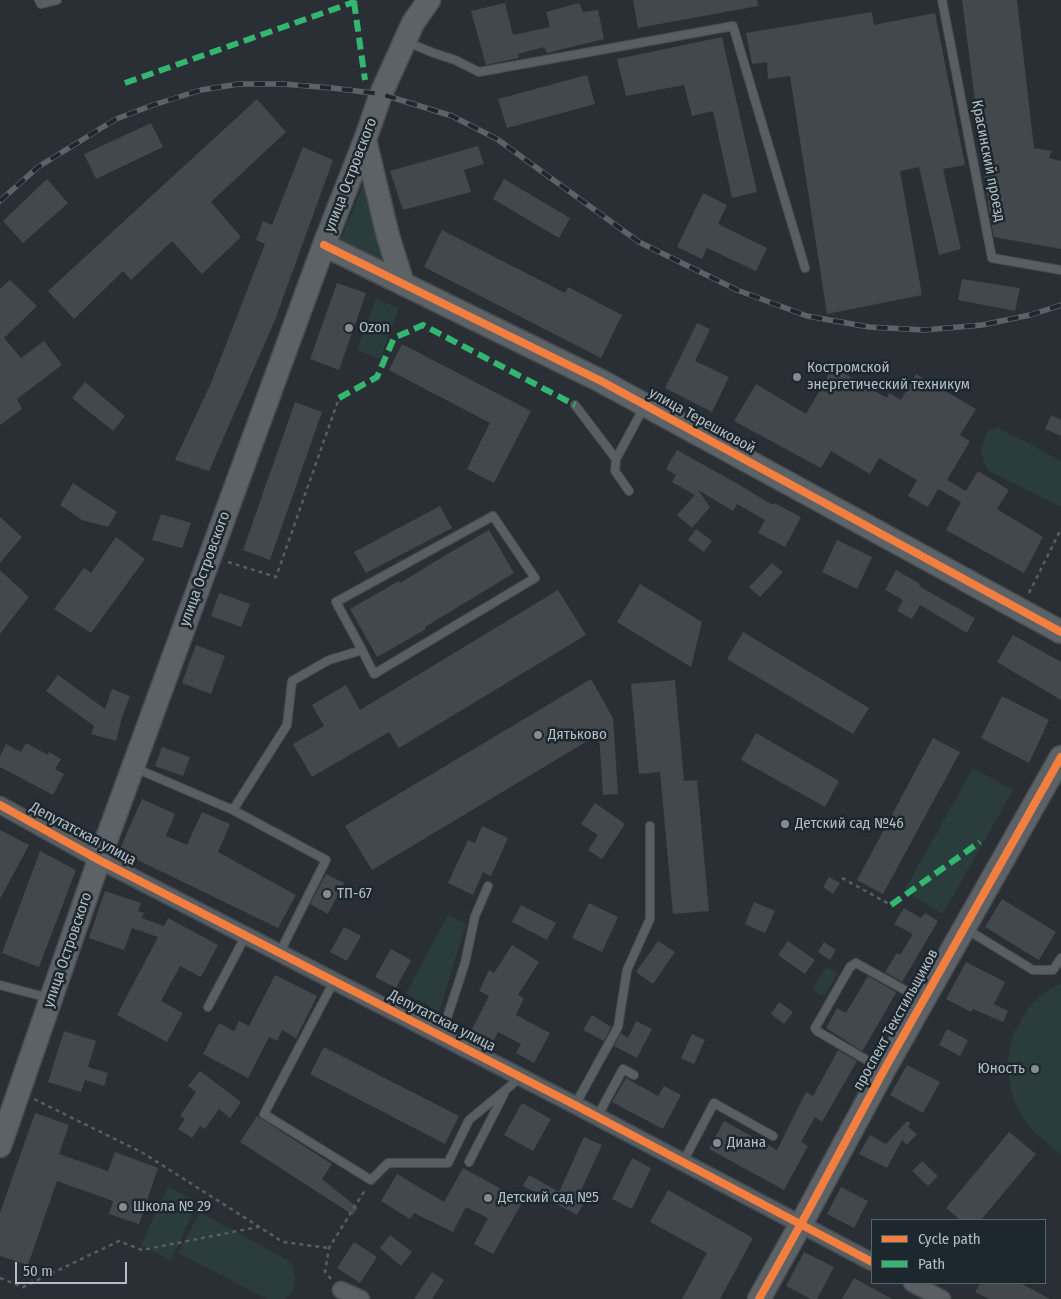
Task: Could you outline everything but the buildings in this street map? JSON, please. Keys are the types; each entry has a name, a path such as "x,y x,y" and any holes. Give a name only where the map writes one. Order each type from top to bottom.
{"street":[{"name":"улица Островского","path":"0,1146 99,860 324,245 381,94 413,23 429,0"},
{"path":"365,140 388,236 403,284"},
{"name":"улица Терешковой","path":"324,245 601,381 1061,632"},
{"name":"проспект Текстильщиков","path":"759,1299 802,1224 923,1000 1061,757"},
{"name":"Депутатская улица","path":"0,805 99,860 575,1105 871,1261"},
{"path":"914,1284 942,1299"},
{"path":"340,1290 361,1299"}],"lane":[{"path":"39,0 41,4 57,0"},
{"name":"Красинский проезд","path":"942,0 992,258 1061,270"},
{"path":"405,41 455,60 479,72 734,26 805,268"},
{"path":"575,405 616,459"},
{"path":"629,491 615,471 616,459 645,406"},
{"path":"492,516 535,578 374,674 362,650 336,602 492,516"},
{"path":"233,810 287,724 292,682 329,660 362,650"},
{"path":"133,768 233,810 326,860 280,952"},
{"path":"575,1105 618,1027 628,970 650,919 650,826"},
{"path":"441,1036 465,963 476,916 488,886"},
{"path":"964,928 1033,970 1053,970 1061,958"},
{"path":"208,1007 246,935"},
{"path":"884,1070 818,1032 815,1028 818,1022 850,967 856,963 923,1000"},
{"path":"334,981 264,1114 371,1180 388,1163 448,1163 469,1120 521,1078"},
{"path":"0,985 51,998"},
{"path":"597,1117 623,1069 634,1075"},
{"path":"469,1162 506,1090"},
{"path":"683,1162 714,1103 773,1136"}],"path":[{"path":"210,556 276,577 339,398"},
{"path":"1021,610 1061,529"},
{"path":"842,878 891,905"},
{"path":"19,1091 143,1153 283,1242 329,1248"},
{"path":"340,1290 325,1272 329,1248 371,1180"},
{"path":"0,1278 23,1287 119,1241 142,1250 260,1227"}],"shaded area":[{"path":"364,183 385,263 341,239"},
{"path":"376,299 399,308 380,359 357,350"},
{"path":"997,427 1061,461 1061,507 989,471 985,466 981,449 987,432"},
{"path":"973,768 1013,790 943,914 904,891"},
{"path":"448,915 466,924 439,1012 406,993"},
{"path":"826,967 838,973 824,997 812,990"},
{"name":"Юность","path":"1061,983 1061,1155 1032,1130 1023,1118 1011,1091 1008,1062 1014,1033 1029,1008 1039,997"},
{"path":"168,1187 198,1202 171,1260 141,1245"},
{"path":"200,1212 291,1262 295,1281 292,1292 285,1299 267,1299 178,1253"}],"railway":[{"path":"0,201 38,167 116,119 153,105 201,90 239,84 283,84 332,88 381,94 452,116 497,139 639,242 737,290 807,316 869,327 924,330 982,325 1030,315 1061,305"}],"marked path":[{"path":"125,83 354,2 355,0"},
{"path":"354,2 365,80"},
{"path":"339,398 377,377 394,338 423,325 575,405"},
{"path":"891,905 980,842"}],"cycle path":[{"path":"324,245 601,381 1061,632"},
{"path":"759,1299 884,1070 1061,757"},
{"path":"0,805 99,860 575,1105 871,1261"}],"place":[{"name":"Ozon","path":"349,328"},
{"name":"Костромской энергетический техникум","path":"797,377"},
{"name":"Дятьково","path":"538,735"},
{"name":"Детский сад №46","path":"785,824"},
{"name":"ТП-67","path":"327,894"},
{"name":"Юность","path":"1035,1069"},
{"name":"Диана","path":"717,1143"},
{"name":"Детский сад №5","path":"488,1198"},
{"name":"Школа № 29","path":"123,1207"}]}
